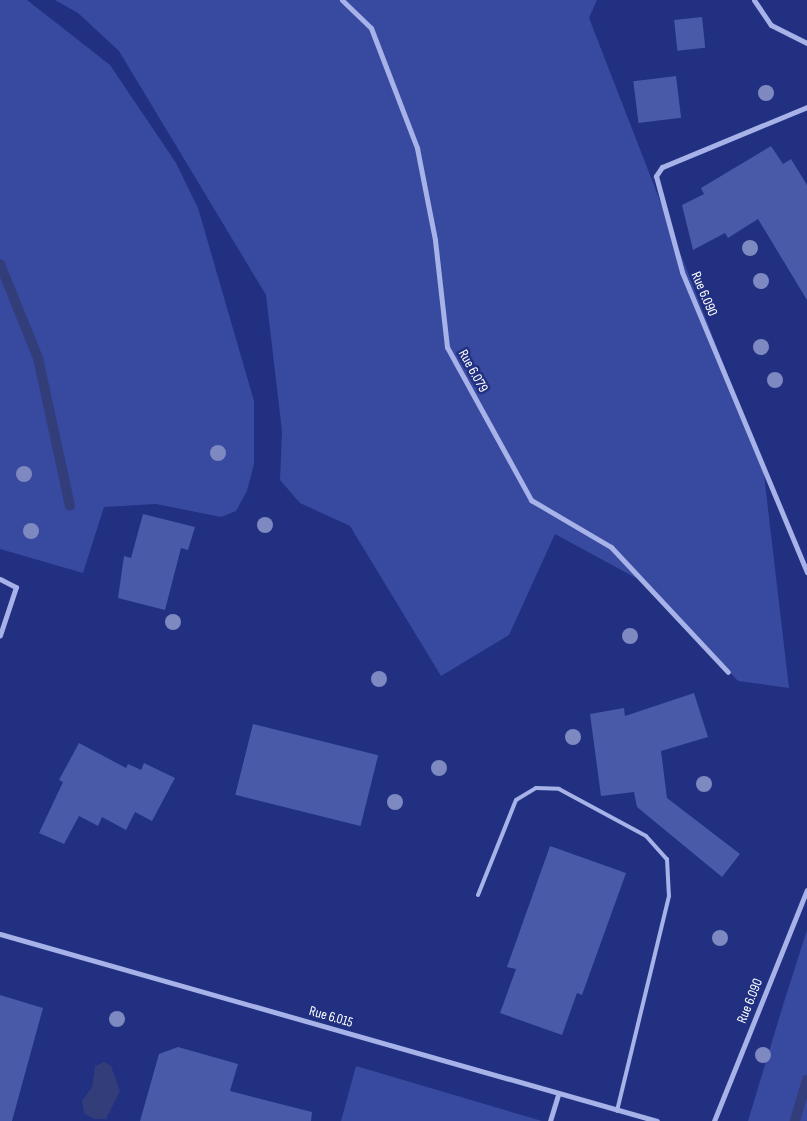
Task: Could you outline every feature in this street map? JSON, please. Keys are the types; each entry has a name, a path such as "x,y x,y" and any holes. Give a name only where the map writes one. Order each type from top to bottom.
{"street":[{"name":"Rue 6.079","path":"342,0 371,28 417,148 435,240 447,348 531,500 611,547 728,672"},
{"path":"754,0 771,24 807,42"},
{"name":"Rue 6.090","path":"807,107 662,167 656,176 682,272 807,572"},
{"path":"0,579 16,587 0,635"},
{"name":"Rue 6.090","path":"714,1121 807,890"},
{"name":"Rue 6.015","path":"0,934 657,1121"},
{"path":"550,1121 558,1094"}],"lane":[{"path":"478,895 516,800 536,788 558,789 646,836 667,859 669,896 617,1111"}],"shaded area":[{"path":"0,0 27,0 110,65 176,163 198,208 254,401 254,464 247,491 236,511 221,517 156,504 104,507 83,573 0,549"},
{"path":"55,0 597,0 589,18 763,466 789,688 738,681 647,584 555,534 509,635 441,676 350,526 300,503 280,480 282,431 266,295 119,51 78,13"},
{"path":"807,930 807,1121 748,1121 784,1002"},
{"path":"104,1062 111,1066 120,1091 106,1119 94,1119 84,1113 82,1101 92,1087 95,1066"},
{"path":"356,1066 542,1121 341,1121"}],"building":[{"path":"702,17 705,48 677,51 674,20"},
{"path":"676,76 681,118 638,123 633,81"},
{"path":"771,146 783,164 791,159 807,185 807,300 758,219 728,238 725,233 693,250 682,205 704,194 701,188"},
{"path":"143,514 195,527 188,550 181,548 165,610 118,598 124,556 131,558"},
{"path":"694,693 708,737 661,751 667,798 740,854 722,877 637,807 634,792 601,796 590,714 624,708 625,716"},
{"path":"253,724 378,755 361,826 235,795"},
{"path":"79,743 126,768 128,764 141,770 144,763 175,778 152,821 135,812 126,830 102,817 98,826 79,816 64,844 39,833 63,782 59,780"},
{"path":"550,846 626,873 582,995 577,993 562,1035 500,1013 516,969 507,967"},
{"path":"0,995 43,1008 12,1121 0,1121"},
{"path":"178,1047 238,1064 230,1091 312,1112 311,1121 140,1121 159,1054"}],"waterway":[{"path":"0,264 38,358 70,506"},
{"path":"795,1121 807,1080"}]}
